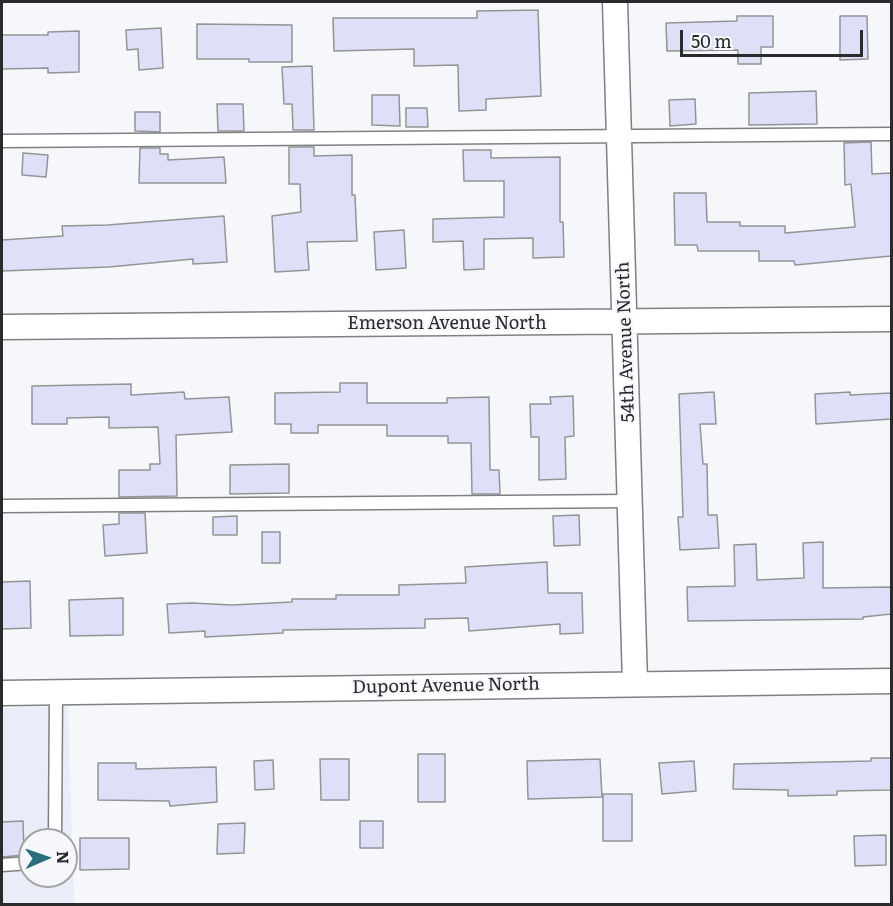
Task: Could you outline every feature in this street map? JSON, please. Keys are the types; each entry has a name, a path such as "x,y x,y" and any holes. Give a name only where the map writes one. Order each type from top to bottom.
{"street":[{"name":"54th Avenue North","path":"615,2 635,683"},
{"name":"Emerson Avenue North","path":"2,327 891,319"},
{"name":"Dupont Avenue North","path":"2,693 891,681"}],"lane":[{"path":"2,141 891,134"},
{"path":"2,506 631,501"},
{"path":"55,828 56,692"},
{"path":"2,866 18,865"}],"shaded area":[{"path":"68,706 72,828 18,828 18,888 74,888 74,904 2,904 2,708"}],"building":[{"path":"538,10 541,96 486,99 486,110 459,111 458,65 414,66 414,49 334,51 333,18 477,18 477,11"},
{"path":"737,16 773,16 773,47 761,47 761,64 738,64 738,50 667,51 666,23 737,21"},
{"path":"840,16 867,16 868,59 840,60"},
{"path":"197,24 292,25 292,62 197,59"},
{"path":"161,28 163,68 139,70 138,49 127,50 126,30"},
{"path":"79,31 79,72 48,73 48,68 2,69 2,35 48,35 48,32"},
{"path":"312,66 314,130 293,130 292,104 284,104 282,67"},
{"path":"816,91 817,124 749,125 749,93"},
{"path":"372,95 399,95 400,126 372,125"},
{"path":"695,99 696,124 670,126 669,100"},
{"path":"217,104 243,104 244,131 218,131"},
{"path":"406,108 427,108 428,127 406,127"},
{"path":"135,112 160,112 160,132 135,131"},
{"path":"871,142 872,174 891,173 891,256 795,265 794,261 759,261 759,251 698,251 697,245 675,245 674,193 706,193 707,222 740,222 740,226 785,226 785,233 855,227 851,184 845,185 844,143"},
{"path":"289,147 314,147 314,156 352,155 352,195 355,195 357,241 307,242 309,270 275,272 272,216 301,212 300,184 289,184"},
{"path":"140,148 160,148 160,154 168,154 168,160 224,157 226,183 139,183"},
{"path":"463,150 491,150 491,158 560,157 560,222 563,222 564,257 533,258 533,238 484,239 484,269 464,270 463,241 433,242 433,219 504,217 504,181 464,181"},
{"path":"23,153 48,155 46,177 22,175"},
{"path":"224,216 227,262 193,264 193,259 109,267 2,271 2,240 63,236 62,226"},
{"path":"404,230 406,268 376,270 374,232"},
{"path":"340,383 367,383 367,403 447,403 447,398 489,397 490,470 499,470 500,494 472,494 471,443 448,443 448,436 387,436 387,425 318,425 318,433 291,433 291,424 275,424 275,393 340,392"},
{"path":"131,384 131,395 184,392 185,399 229,397 232,432 176,435 177,496 119,497 119,470 150,470 150,464 160,464 158,427 109,428 109,417 67,418 67,424 32,424 32,386"},
{"path":"714,392 716,424 700,424 703,464 707,464 708,515 717,515 719,548 680,550 678,517 683,517 679,394"},
{"path":"850,392 850,395 891,393 891,419 816,424 815,394"},
{"path":"573,396 574,436 565,437 566,479 539,480 539,437 531,437 530,404 551,404 550,397"},
{"path":"289,464 289,493 230,494 230,465"},
{"path":"119,513 145,513 147,553 105,556 103,525 119,524"},
{"path":"579,515 580,545 554,546 553,516"},
{"path":"237,516 237,535 213,535 213,517"},
{"path":"262,532 280,532 280,563 262,563"},
{"path":"823,542 823,588 891,587 891,614 863,617 863,619 688,621 687,587 735,586 734,545 756,544 757,580 804,578 803,543"},
{"path":"547,562 548,593 582,593 583,633 560,634 560,624 469,631 468,618 425,619 425,628 283,630 283,633 205,637 205,631 169,633 167,604 232,605 292,602 292,599 336,599 336,595 399,595 399,585 466,583 465,567"},
{"path":"30,581 31,628 2,629 2,582"},
{"path":"123,598 123,635 70,636 69,600"},
{"path":"418,754 445,754 445,802 418,802"},
{"path":"871,758 891,758 891,790 837,791 837,795 788,796 788,790 733,789 734,764 871,761"},
{"path":"320,759 349,759 349,800 321,800"},
{"path":"600,759 602,797 528,799 527,761"},
{"path":"273,760 274,789 255,790 254,761"},
{"path":"694,761 696,791 662,794 659,763"},
{"path":"98,763 136,763 136,769 216,767 217,802 170,806 169,801 98,800"},
{"path":"603,794 632,794 632,841 603,841"},
{"path":"23,821 23,828 18,828 18,856 2,857 2,822"},
{"path":"360,821 383,821 383,848 360,848"},
{"path":"245,823 244,853 217,854 218,824"},
{"path":"886,835 886,865 855,866 854,836"},
{"path":"80,838 129,838 129,869 80,870"}]}
